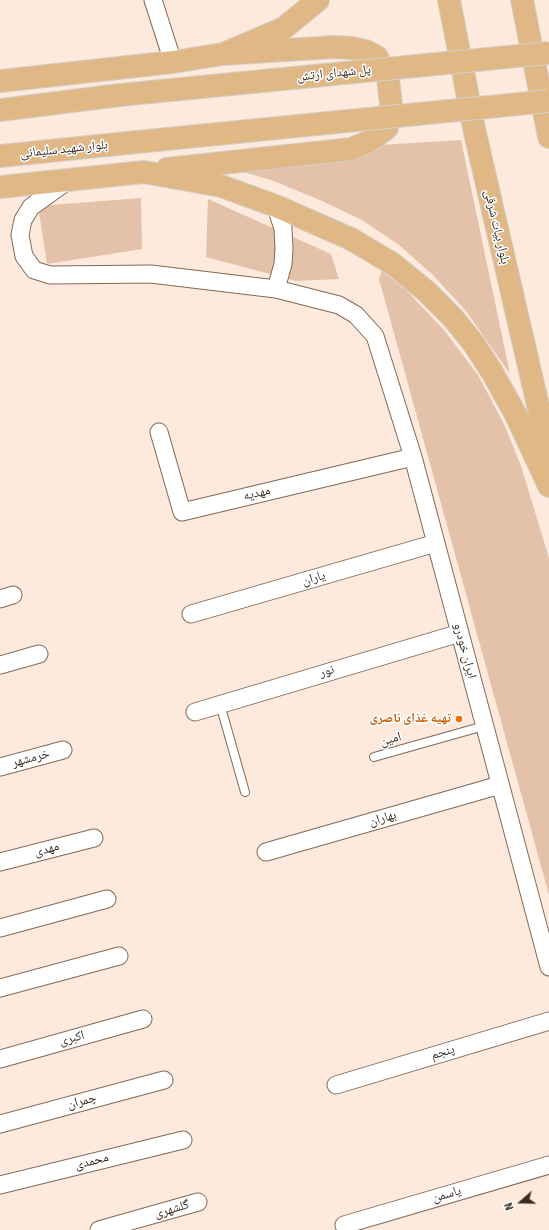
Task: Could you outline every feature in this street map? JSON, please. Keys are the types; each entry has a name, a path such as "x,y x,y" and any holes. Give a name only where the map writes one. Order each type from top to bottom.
{"main road":[{"path":"223,54 284,28 318,0"},
{"name":"بلوار بیات شرقی","path":"449,0 475,133 549,453"},
{"path":"522,0 549,138"},
{"path":"0,80 173,62 223,54 334,46 366,51 377,57 388,80 391,104 386,128 368,142 351,149 0,187"},
{"name":"پل شهدای ارتش","path":"0,110 120,94 549,53"},
{"name":"بلوار شهید سلیمانی","path":"0,156 549,101"},
{"path":"144,172 222,186 276,206 351,239 393,264 426,291 453,318 474,344 492,372 516,415 549,486"}],"street":[{"path":"153,0 173,62"},
{"path":"70,179 31,207 23,220 20,235 24,256 34,270 50,275 151,274 276,289 283,264 284,249 282,228 276,206"},
{"name":"ایران خودرو","path":"276,289 339,305 356,315 374,336 413,457 549,967"},
{"name":"مهدیه","path":"160,432 182,512 413,457"},
{"name":"یاران","path":"192,614 436,543"},
{"name":"نور","path":"195,712 460,633"},
{"path":"0,665 39,654"},
{"name":"خرمشهر","path":"0,767 63,750"},
{"name":"بهاران","path":"266,852 500,785"},
{"name":"مهدی","path":"0,862 94,838"},
{"path":"0,928 107,899"},
{"path":"0,988 119,956"},
{"name":"اکبری","path":"0,1058 143,1019"},
{"name":"پنجم","path":"336,1085 549,1021"},
{"name":"چمران","path":"0,1124 164,1080"},
{"name":"محمدی","path":"0,1185 183,1140"},
{"name":"یاسمن","path":"344,1225 549,1165"},
{"name":"گلشهری","path":"99,1230 198,1202"}],"lane":[{"path":"220,704 245,792"},
{"name":"امین","path":"374,757 484,726"}],"shaded area":[{"path":"461,140 510,374 466,311 433,275 399,245 362,220 322,201 271,180 236,170 380,145"},
{"path":"141,198 142,249 47,264 38,206"},
{"path":"208,199 331,254 339,279 296,281 206,257"},
{"path":"382,271 406,290 444,330 478,375 504,424 521,466 549,558 549,895 379,279"}],"place":[{"name":"تهیه غذای ناصری","path":"459,719"}]}
